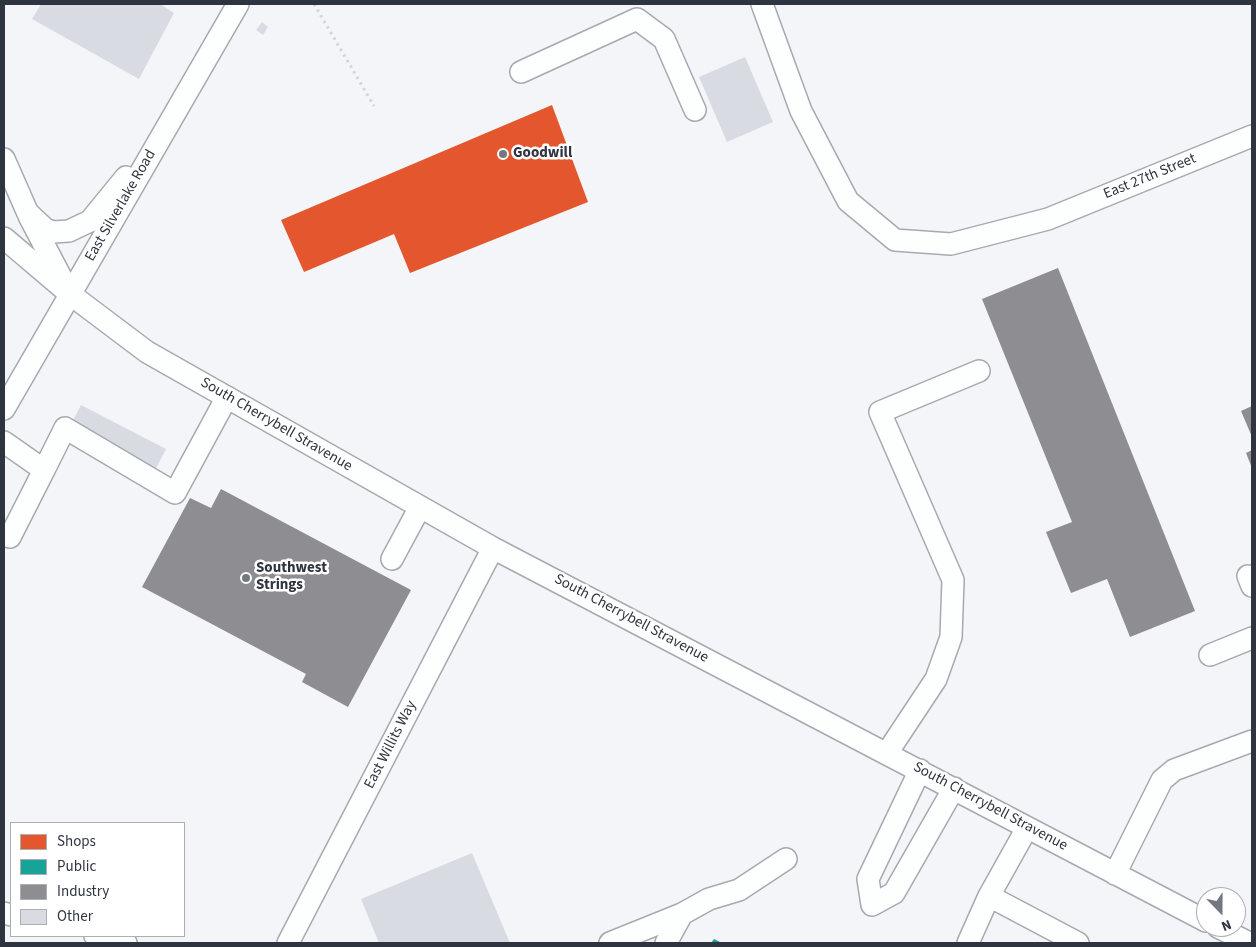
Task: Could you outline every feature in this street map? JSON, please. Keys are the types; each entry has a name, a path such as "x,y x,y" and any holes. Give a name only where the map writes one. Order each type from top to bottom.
{"street":[{"name":"East Silverlake Road","path":"4,409 238,4"},
{"name":"East 27th Street","path":"762,4 802,111 848,201 895,240 951,244 1048,219 1252,136"},
{"path":"522,72 637,19 664,39 695,110"},
{"path":"28,213 45,229 53,232 69,231 81,226 90,221 120,183 158,142"},
{"path":"4,159 28,213 70,294"},
{"name":"South Cherrybell Stravenue","path":"4,238 70,294 147,352 493,548 1196,916"},
{"path":"887,753 936,680 951,637 953,580 880,412 979,371"},
{"path":"4,534 10,537 65,428 175,493 227,397"},
{"path":"4,442 44,470"},
{"path":"392,559 420,506"},
{"name":"East Willits Way","path":"288,943 493,548"},
{"path":"1210,655 1252,638"},
{"path":"1115,874 1162,780 1174,770 1252,741"},
{"path":"920,770 868,879 872,905 894,893 954,788"},
{"path":"968,943 989,896 1027,828"},
{"path":"610,943 682,914 709,899 739,890 786,859"},
{"path":"989,896 1078,943"},
{"path":"666,943 682,914"},
{"path":"99,937 126,943"},
{"path":"1237,937 1249,943"}],"path":[{"path":"314,4 374,106"}],"building: Shops":[{"name":"Goodwill","path":"552,105 588,202 410,273 394,234 304,272 281,220"}],"building: Public":[{"path":"714,939 722,943 711,943"}],"building: Industry":[{"path":"1058,268 1195,611 1130,637 1107,579 1071,593 1046,532 1072,522 982,299"},
{"path":"1252,406 1252,437 1241,411"},
{"path":"1252,450 1252,468 1246,453"},
{"path":"221,489 411,590 348,707 302,682 306,674 142,587 190,498 211,508"}],"building: Other":[{"path":"41,4 160,4 174,13 139,79 32,19"},
{"path":"262,22 268,27 263,35 256,30"},
{"path":"745,57 773,122 727,142 699,77"},
{"path":"81,405 166,449 148,484 63,439"},
{"path":"472,853 510,943 379,943 361,899"}],"place":[{"name":"Goodwill","path":"503,154"},
{"name":"Southwest Strings","path":"246,578"}]}
